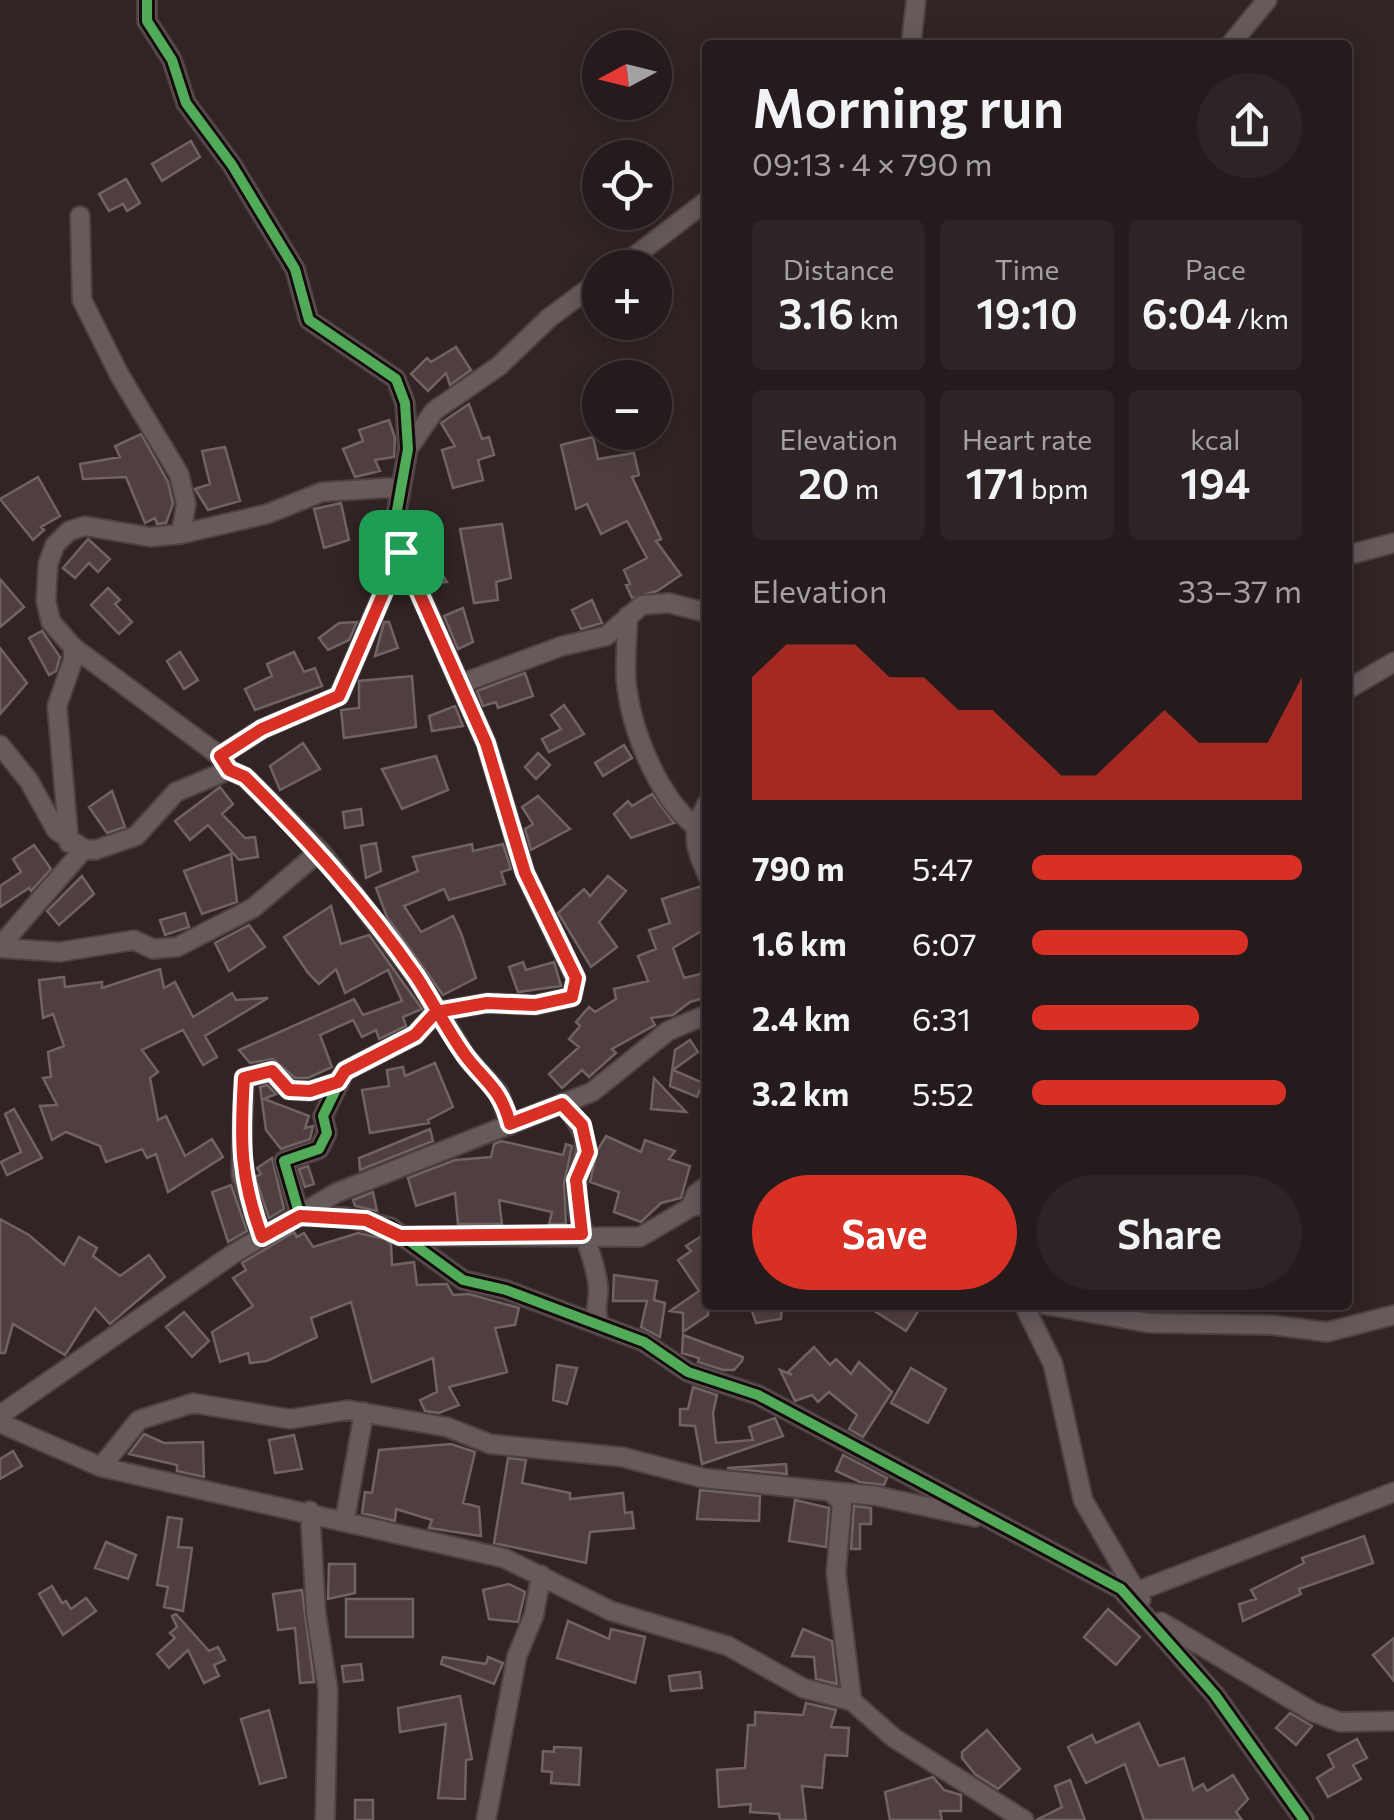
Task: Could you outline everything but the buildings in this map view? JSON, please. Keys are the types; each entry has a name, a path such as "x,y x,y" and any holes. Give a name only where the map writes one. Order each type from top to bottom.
{"street":[{"path":"148,0 147,20 172,60 186,103 232,165 295,269 309,320 396,378 405,404 408,449 396,516 401,552 496,772 525,873 576,978 572,997 535,1005 487,1003 436,1012 415,1035 345,1071 323,1116 326,1133 319,1149 284,1161 300,1216"},
{"path":"912,40 916,0"},
{"path":"1234,40 1267,0"},
{"path":"643,250 702,205"},
{"path":"80,216 82,300 120,376 179,474 186,504 180,534"},
{"path":"408,449 434,411 499,366 549,318 582,293"},
{"path":"400,487 322,492 266,514 180,534 150,537 85,526 69,531 55,545 48,564 46,601 51,622 73,646 245,777 320,850 417,978 467,1058 500,1093 510,1124"},
{"path":"1352,553 1394,544"},
{"path":"0,745 76,846 96,850 136,836 176,792 225,763 262,729 339,696 401,552"},
{"path":"460,684 562,646 589,643 606,636 628,616 657,602 702,612"},
{"path":"628,616 626,678 639,734 674,803 695,826"},
{"path":"0,947 76,846 57,706 60,688 71,674 73,646"},
{"path":"1352,687 1394,662"},
{"path":"702,813 695,826 693,844 702,863"},
{"path":"0,947 70,951 134,940 152,949 177,947 253,908 320,850"},
{"path":"0,1414 262,1237 370,1178 592,1092 668,1031 702,1017"},
{"path":"262,1237 241,1174 244,1078 272,1071 289,1090 310,1091 338,1082"},
{"path":"562,1104 582,1125 588,1152 576,1180 582,1234 599,1289 594,1310 600,1322"},
{"path":"400,1236 640,1236 699,1206"},
{"path":"300,1216 366,1220 400,1236 463,1280 600,1322 644,1342 688,1372 758,1395 1121,1588 1215,1695 1304,1820"},
{"path":"1026,1310 1053,1364 1083,1500 1138,1591 1146,1612 1313,1712 1340,1722 1394,1721"},
{"path":"1073,1310 1149,1324 1272,1325 1327,1332 1394,1315"},
{"path":"102,1466 140,1420 193,1403 290,1419 364,1412 446,1427 490,1444 622,1457 692,1476 928,1504 1005,1524"},
{"path":"344,1520 364,1412"},
{"path":"0,1422 102,1466 244,1502 310,1512 504,1558 611,1612 728,1646 803,1688 852,1702 894,1738 1024,1820"},
{"path":"831,1492 842,1502 836,1572 852,1702"},
{"path":"1138,1591 1394,1492"},
{"path":"310,1512 316,1613 328,1690 325,1820"},
{"path":"486,1820 517,1656 534,1615 541,1575"}],"cycle path":[{"path":"147,0 147,21 172,60 186,103 232,165 295,269 309,320 396,379 405,403 408,449 396,516 401,551 486,743 525,873 576,979 571,997 535,1005 487,1003 436,1012 415,1035 345,1071 323,1116 327,1133 319,1149 284,1161 300,1216 344,1217 390,1227 463,1280 506,1290 644,1342 688,1372 758,1395 1121,1589 1215,1695 1304,1820"}],"route":[{"path":"401,552 370,634 339,696 328,704 262,729 220,756 229,770 245,777 320,850 417,978 436,1012 467,1058 500,1093 510,1124 562,1104 582,1125 588,1152 576,1180 582,1234 400,1236 366,1220 300,1216 262,1237 247,1198 241,1174 244,1078 272,1071 289,1090 310,1091 338,1082 345,1071 415,1035 436,1012 460,1005 535,1005 572,997 576,978 525,873 486,743 401,552"}]}
